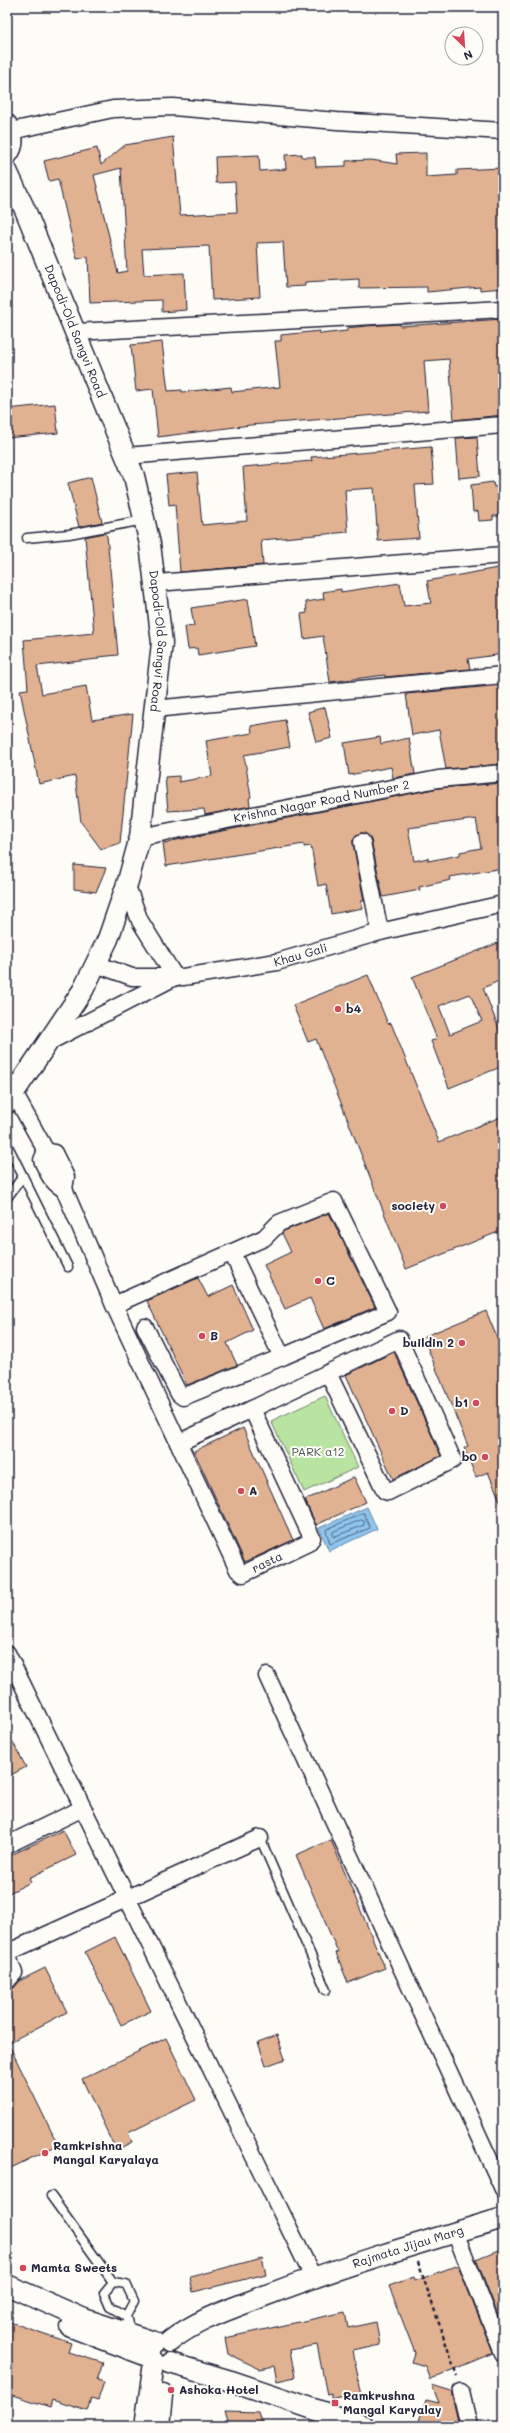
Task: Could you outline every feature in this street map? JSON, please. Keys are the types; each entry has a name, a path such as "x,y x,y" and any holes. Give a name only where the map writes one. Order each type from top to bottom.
{"street":[{"path":"7,155 13,144 9,128 113,109 173,107 322,120 503,131"},
{"name":"Dapodi-Old Sangvi Road","path":"7,171 76,332 126,456 145,520 156,583 162,643 140,837 126,886 108,939 83,990 10,1098"},
{"path":"76,332 503,309"},
{"path":"126,456 503,425"},
{"path":"156,583 503,555"},
{"path":"154,709 503,675"},
{"name":"Krishna Nagar Road Number 2","path":"140,837 438,779 503,773"},
{"path":"362,842 380,932"},
{"path":"47,1043 175,977 140,920 126,886"},
{"name":"Khau Gali","path":"96,964 132,977 175,977 277,962 380,932 503,904"},
{"name":"rasta","path":"10,1098 46,1151 42,1160 46,1169 54,1183 64,1189 114,1305 178,1443 238,1570 245,1573 308,1543 312,1538 252,1409"},
{"path":"114,1305 232,1253 268,1235 279,1223 334,1201 388,1309 386,1313 182,1397 179,1394 145,1327"},
{"path":"232,1253 282,1357"},
{"path":"178,1443 396,1340 400,1340 452,1461 388,1492 385,1491 328,1373"},
{"path":"7,1653 13,1680 83,1808 314,2277"},
{"path":"267,1676 503,2189"},
{"path":"7,1845 83,1808"},
{"path":"7,1981 14,1973 9,1952 127,1897 260,1838"},
{"name":"Rajmata Jijau Marg","path":"163,2355 182,2332 201,2321 314,2277 503,2218"},
{"path":"456,2232 503,2353"},
{"path":"7,2285 84,2319 128,2325 163,2355"},
{"path":"7,2296 79,2330 163,2355 231,2381 359,2425"},
{"path":"145,2426 163,2355"},
{"path":"160,2426 163,2355"},
{"path":"460,2386 469,2426"}],"lane":[{"path":"27,538 69,534 145,520"},
{"path":"7,1144 68,1267"},
{"path":"7,1198 23,1176"},
{"path":"260,1838 326,1990"},
{"path":"51,2196 113,2282 126,2284 134,2301 128,2325"},
{"path":"113,2282 104,2293 110,2307 128,2325"}],"path":[{"path":"412,2246 460,2386"}],"green space":[{"name":"PARK a12","path":"325,1396 358,1467 304,1492 271,1421"}],"water":[{"path":"367,1507 377,1529 329,1551 319,1528"}],"building":[{"path":"173,137 180,215 237,212 235,182 216,183 215,157 259,155 260,171 286,169 285,155 302,154 302,157 315,157 316,167 346,166 346,161 371,160 397,164 396,154 426,153 426,177 457,175 457,170 503,168 503,288 480,290 480,287 427,292 427,287 359,288 359,279 305,282 305,286 286,287 283,242 257,243 260,297 212,300 209,246 142,249 144,275 184,273 186,310 162,312 162,300 90,303 88,257 77,259 58,179 49,181 44,161 97,148 101,165 125,145","holes":["121,168 127,271 118,273 94,175"]},
{"path":"503,319 503,415 454,420 449,359 424,361 428,411 250,425 158,437 153,389 136,391 131,345 162,342 168,391 182,390 182,392 231,387 232,392 280,387 275,341 281,341 281,335 320,331 320,334 347,331 347,328 366,326 400,324 400,326"},
{"path":"55,404 58,433 7,438 7,409"},
{"path":"477,437 480,476 459,478 456,438"},
{"path":"431,447 434,484 415,485 419,538 378,541 374,488 345,490 348,532 261,540 263,565 180,572 175,504 169,505 166,475 197,472 202,525 247,521 243,467 312,461 311,457"},
{"path":"91,477 102,522 79,527 68,483"},
{"path":"493,482 494,487 500,486 502,516 493,516 493,520 479,521 478,511 473,512 471,485"},
{"path":"104,533 107,536 118,655 98,657 98,659 37,666 42,694 86,686 92,720 133,714 120,843 101,849 81,822 75,776 39,784 20,690 28,689 24,640 94,633 85,537"},
{"path":"503,567 503,654 468,659 470,669 385,677 385,675 330,682 323,636 304,639 301,614 307,613 306,602 324,599 323,592 341,589 341,592 400,583 404,606 431,603 427,581"},
{"path":"248,599 255,646 198,655 197,648 188,649 185,627 194,626 191,608"},
{"path":"503,685 503,764 446,769 439,730 412,735 406,694"},
{"path":"325,707 332,738 316,742 308,712"},
{"path":"285,720 290,747 244,755 251,797 249,798 250,806 205,815 204,809 168,811 165,777 179,776 179,782 212,776 206,741 252,733 251,726"},
{"path":"380,737 381,744 409,738 415,774 393,778 391,767 349,775 344,743"},
{"path":"503,783 503,868 450,877 451,880 419,887 420,890 383,897 371,840 365,833 360,833 353,839 353,843 364,901 361,901 363,908 331,914 326,884 318,886 311,846 304,847 304,844 166,866 163,843 439,788","holes":["476,819 481,848 460,852 460,855 428,861 428,858 414,861 408,828"]},
{"path":"74,865 106,868 96,892 74,889"},
{"path":"503,941 503,979 483,988 503,1039 503,1066 449,1088 431,1041 437,1039 412,977","holes":["470,994 482,1021 450,1034 439,1006"]},
{"path":"368,975 388,1024 391,1023 439,1142 503,1116 503,1230 406,1269 316,1039 308,1042 293,1005"},
{"name":"C","path":"329,1213 375,1307 324,1329 310,1298 285,1309 264,1265 291,1252 282,1233 284,1231"},
{"name":"B","path":"198,1278 208,1297 233,1285 253,1330 227,1343 237,1365 187,1385 147,1301"},
{"path":"486,1311 503,1352 503,1508 488,1472 476,1477 464,1448 468,1446 423,1337"},
{"name":"D","path":"394,1352 441,1456 393,1479 346,1375"},
{"name":"A","path":"243,1428 293,1540 245,1562 194,1451"},
{"path":"354,1477 366,1502 316,1525 305,1500"},
{"path":"7,1731 26,1767 7,1777"},
{"path":"63,1830 76,1855 29,1878 31,1882 7,1894 7,1857"},
{"path":"331,1840 385,1968 348,1983 336,1953 338,1952 296,1855"},
{"path":"115,1937 151,2011 121,2025 85,1952"},
{"path":"45,1968 67,2012 8,2043 58,2145 11,2168 7,2161 7,1990 14,1988 21,1980"},
{"path":"277,2035 285,2059 266,2066 258,2042"},
{"path":"166,2038 196,2100 128,2133 132,2142 116,2150 82,2079"},
{"path":"503,2248 503,2327 476,2259"},
{"path":"262,2258 266,2274 193,2292 190,2277"},
{"path":"458,2265 493,2353 430,2379 425,2366 412,2362 415,2353 389,2286 414,2277 415,2281"},
{"path":"345,2312 348,2328 376,2322 380,2345 353,2351 362,2397 345,2400 344,2396 331,2399 331,2394 327,2395 317,2345 290,2350 295,2377 277,2381 274,2366 260,2369 228,2354 225,2338"},
{"path":"7,2321 71,2343 68,2352 103,2363 97,2380 104,2382 98,2400 91,2398 87,2411 52,2400 50,2407 7,2393"},
{"path":"432,2385 451,2391 459,2426 427,2426 430,2424 419,2421 426,2400 439,2403"},
{"path":"225,2412 259,2413 263,2426 230,2426"}],"place":[{"name":"b4","path":"338,1009"},
{"name":"society","path":"443,1206"},
{"name":"C","path":"318,1281"},
{"name":"B","path":"202,1336"},
{"name":"buildin 2","path":"462,1343"},
{"name":"b1","path":"476,1403"},
{"name":"D","path":"392,1411"},
{"name":"b0","path":"485,1457"},
{"name":"A","path":"241,1491"},
{"name":"Ramkrishna Mangal Karyalaya","path":"45,2153"},
{"name":"Mamta Sweets","path":"23,2268"},
{"name":"Ashoka Hotel","path":"171,2390"},
{"name":"Ramkrushna Mangal Karyalay","path":"335,2403"}]}
